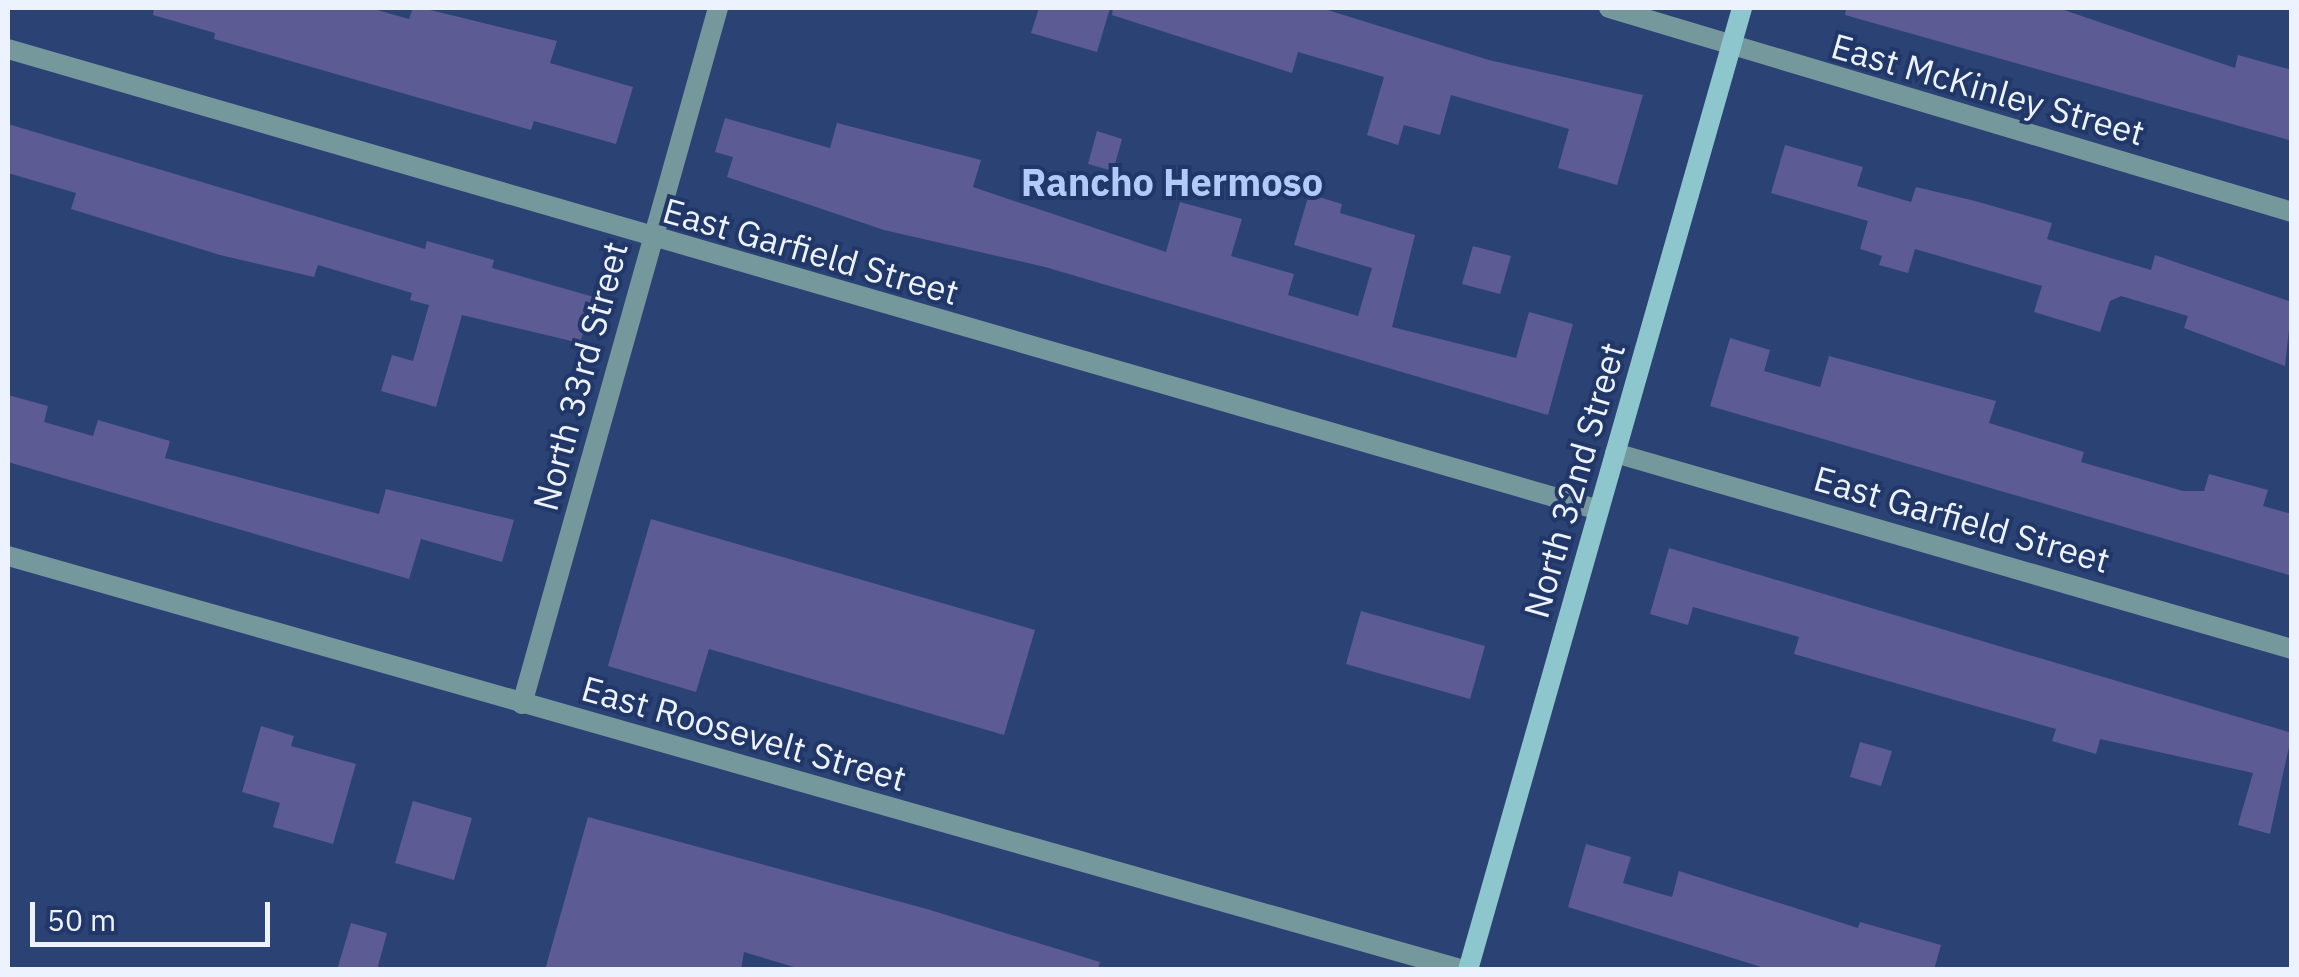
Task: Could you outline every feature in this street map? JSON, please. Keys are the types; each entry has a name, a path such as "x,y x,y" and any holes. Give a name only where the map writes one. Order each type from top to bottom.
{"main road":[{"name":"North 32nd Street","path":"1466,970 1742,8"}],"street":[{"name":"North 33rd Street","path":"522,704 718,8"},
{"name":"East McKinley Street","path":"1609,8 2292,212"},
{"name":"East Garfield Street","path":"8,49 652,240 1599,510"},
{"name":"East Garfield Street","path":"1615,452 2292,648"},
{"name":"East Roosevelt Street","path":"8,556 1466,970"}],"building":[{"path":"154,8 370,8 409,19 413,8 422,8 557,41 550,63 633,87 616,144 534,121 531,130 214,39 215,33 153,15"},
{"path":"1039,8 1110,8 1097,52 1031,33"},
{"path":"1113,8 1321,8 1489,60 1643,95 1617,185 1558,168 1569,129 1451,95 1440,135 1404,125 1398,145 1367,135 1384,77 1298,52 1292,73 1112,15"},
{"path":"1846,8 2058,8 2235,68 2238,55 2292,70 2292,141 1845,15"},
{"path":"725,118 830,148 837,123 981,160 973,187 1166,252 1180,202 1242,219 1231,256 1294,274 1288,295 1358,316 1372,268 1294,245 1309,194 1342,204 1340,213 1415,235 1392,327 1516,358 1529,312 1573,324 1548,415 1045,267 884,230 727,177 733,157 715,152"},
{"path":"8,124 425,249 427,241 494,260 492,268 594,297 580,343 462,315 436,407 381,391 392,355 413,361 429,305 410,300 412,293 318,265 314,277 220,255 71,209 76,193 8,173"},
{"path":"1097,131 1122,139 1113,171 1088,164"},
{"path":"1785,145 1863,167 1857,186 1911,202 1916,187 1975,201 2052,223 2047,239 2151,270 2155,255 2292,302 2285,366 2184,328 2188,316 2121,296 2110,301 2100,332 2034,312 2042,286 1915,249 1908,273 1879,265 1882,256 1860,249 1868,221 1771,193"},
{"path":"1473,246 1511,256 1500,294 1462,284"},
{"path":"1730,338 1770,350 1764,371 1820,387 1829,356 1996,401 1989,423 2084,452 2081,462 2183,491 2204,491 2209,474 2268,490 2263,506 2292,514 2292,576 1710,406"},
{"path":"8,395 48,406 44,422 93,436 98,420 170,441 165,458 379,514 386,489 514,520 502,562 421,539 409,579 8,462"},
{"path":"651,519 1035,630 1004,735 709,649 696,692 608,666"},
{"path":"1669,548 2292,733 2270,834 2238,825 2253,773 2100,739 2096,754 2052,741 2056,729 1794,654 1799,637 1693,607 1688,625 1650,614"},
{"path":"1361,611 1485,646 1470,699 1346,664"},
{"path":"261,726 294,736 291,746 356,764 333,844 273,827 280,803 242,792"},
{"path":"1860,742 1892,751 1881,786 1850,777"},
{"path":"413,801 472,818 454,880 395,863"},
{"path":"588,817 927,909 1100,962 1098,970 804,970 744,952 741,970 545,970"},
{"path":"1586,844 1631,857 1623,883 1672,897 1679,871 1858,928 1860,922 1941,945 1934,970 1771,970 1568,907"},
{"path":"351,923 387,933 377,970 337,970"}],"district":[{"name":"Rancho Hermoso","path":"1172,182"}]}
